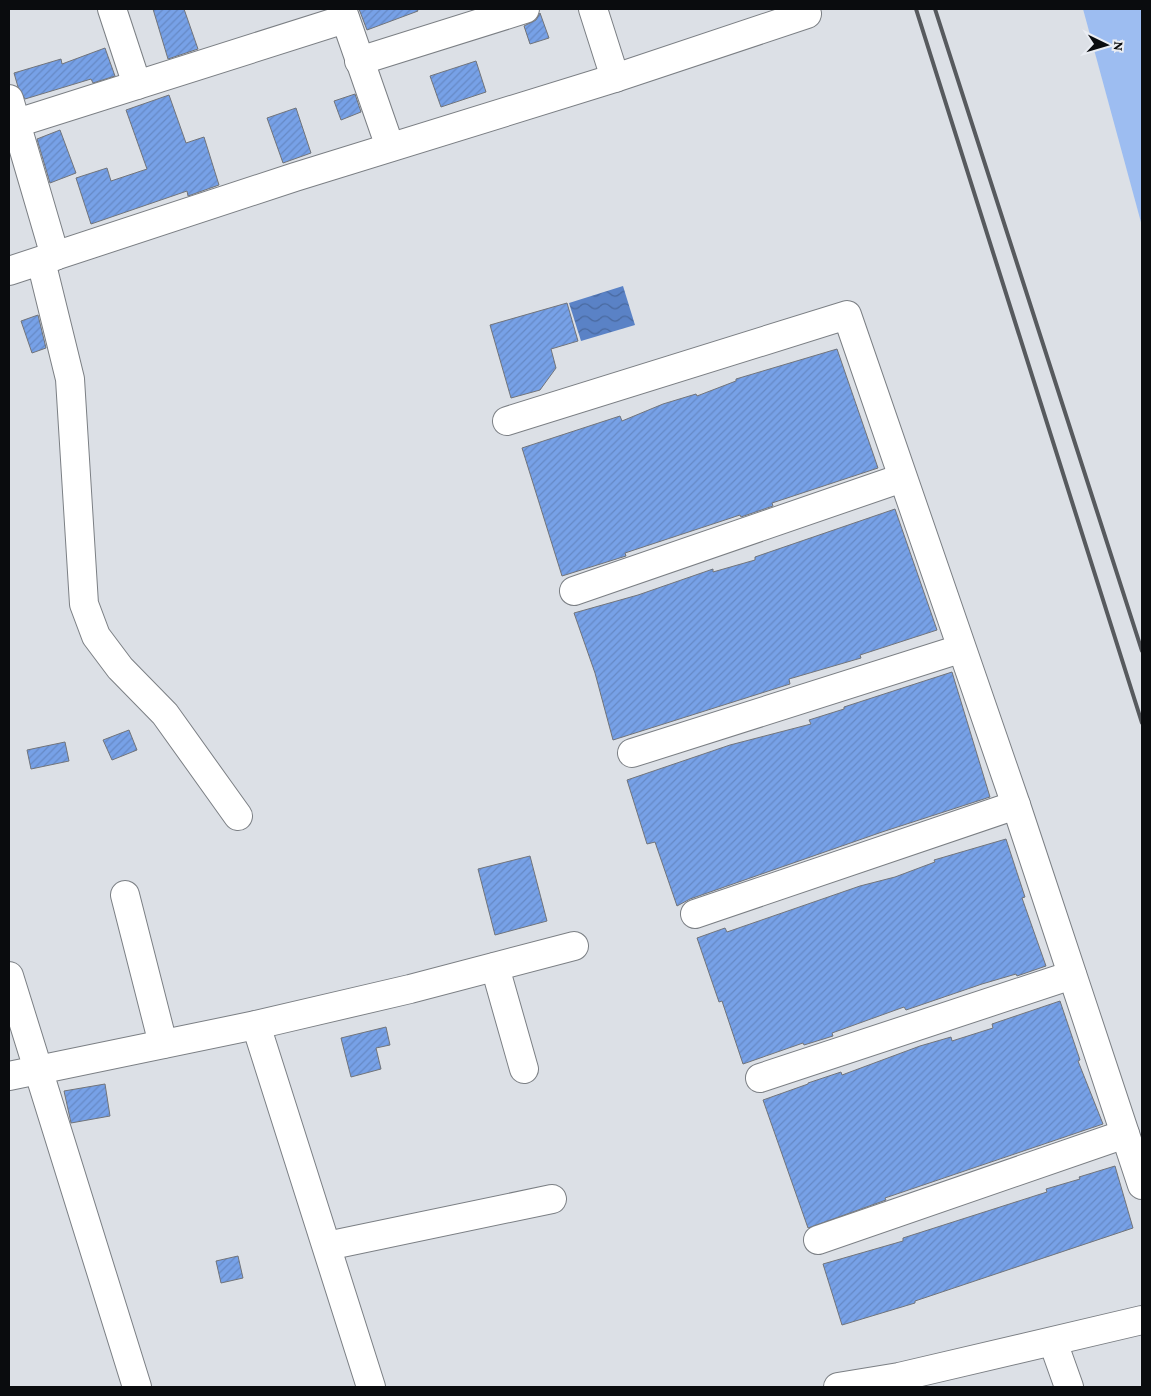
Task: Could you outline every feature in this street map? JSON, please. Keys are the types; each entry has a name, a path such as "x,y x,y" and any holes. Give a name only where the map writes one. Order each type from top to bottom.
{"street":[{"path":"112,9 137,85"},
{"path":"359,61 525,9"},
{"path":"593,9 614,78"},
{"path":"238,816 165,714 120,668 96,636 84,604 70,379 48,259 13,111 137,85 343,14 390,147"},
{"path":"9,271 390,147 614,78 807,14"},
{"path":"507,421 847,315 960,649 1016,805 1142,1185"},
{"path":"574,591 902,478"},
{"path":"632,753 960,649"},
{"path":"695,914 1016,805"},
{"path":"125,896 163,1044"},
{"path":"9,1076 256,1025 574,946"},
{"path":"495,967 524,1069"},
{"path":"760,1078 1072,975"},
{"path":"9,976 36,1070 137,1387"},
{"path":"256,1025 370,1387"},
{"path":"818,1240 1125,1134"},
{"path":"327,1246 552,1199"},
{"path":"838,1387 899,1377 1142,1320"},
{"path":"1053,1342 1069,1387"}],"shaded area":[{"path":"1083,9 1142,9 1142,226"}],"water":[{"path":"623,286 635,325 581,341 569,303"}],"building":[{"path":"153,9 184,9 198,49 168,59"},
{"path":"359,9 417,9 418,11 367,30"},
{"path":"540,13 549,38 530,44 524,26 536,20"},
{"path":"105,48 115,76 93,83 91,79 25,99 18,87 14,73 61,59 62,64"},
{"path":"476,61 486,92 441,107 430,76"},
{"path":"355,94 361,112 341,120 334,101"},
{"path":"169,95 186,143 204,137 219,185 188,196 187,191 91,224 76,178 107,168 111,181 147,169 126,110"},
{"path":"296,108 311,153 283,163 267,118"},
{"path":"60,130 76,173 50,183 37,139"},
{"path":"567,303 578,341 551,349 556,368 540,390 511,398 490,325"},
{"path":"38,315 46,348 32,353 21,321"},
{"path":"837,349 878,468 772,503 773,506 741,517 740,515 625,553 626,556 562,576 522,448 620,416 622,421 663,404 696,394 697,396 736,381 736,379"},
{"path":"895,509 937,630 860,655 861,658 789,679 790,684 613,740 595,673 574,613 638,595 713,569 713,572 755,560 755,557"},
{"path":"952,672 990,797 882,832 690,899 677,906 655,842 647,844 627,780 730,745 811,724 809,720 844,709 844,707"},
{"path":"129,730 137,750 112,760 103,740"},
{"path":"65,742 69,761 31,769 27,750"},
{"path":"1006,839 1025,897 1022,898 1046,966 1017,976 1016,974 982,984 906,1010 904,1007 832,1033 833,1036 804,1045 803,1043 743,1064 722,1001 719,1002 697,938 725,928 727,932 860,886 895,877 935,862 934,860"},
{"path":"530,856 547,921 495,935 478,869"},
{"path":"1060,1001 1080,1060 1078,1061 1103,1124 885,1198 886,1200 808,1228 763,1100 841,1072 842,1075 920,1046 951,1037 952,1041 993,1028 992,1024"},
{"path":"386,1027 390,1045 376,1048 381,1069 351,1077 341,1038"},
{"path":"105,1084 110,1116 71,1123 64,1091"},
{"path":"1115,1166 1133,1228 915,1301 915,1303 842,1325 823,1264 903,1241 903,1238 1047,1192 1046,1189"},
{"path":"238,1256 243,1278 221,1283 216,1261"}],"railway":[{"path":"916,9 1142,723"},
{"path":"935,9 1142,651"}]}
